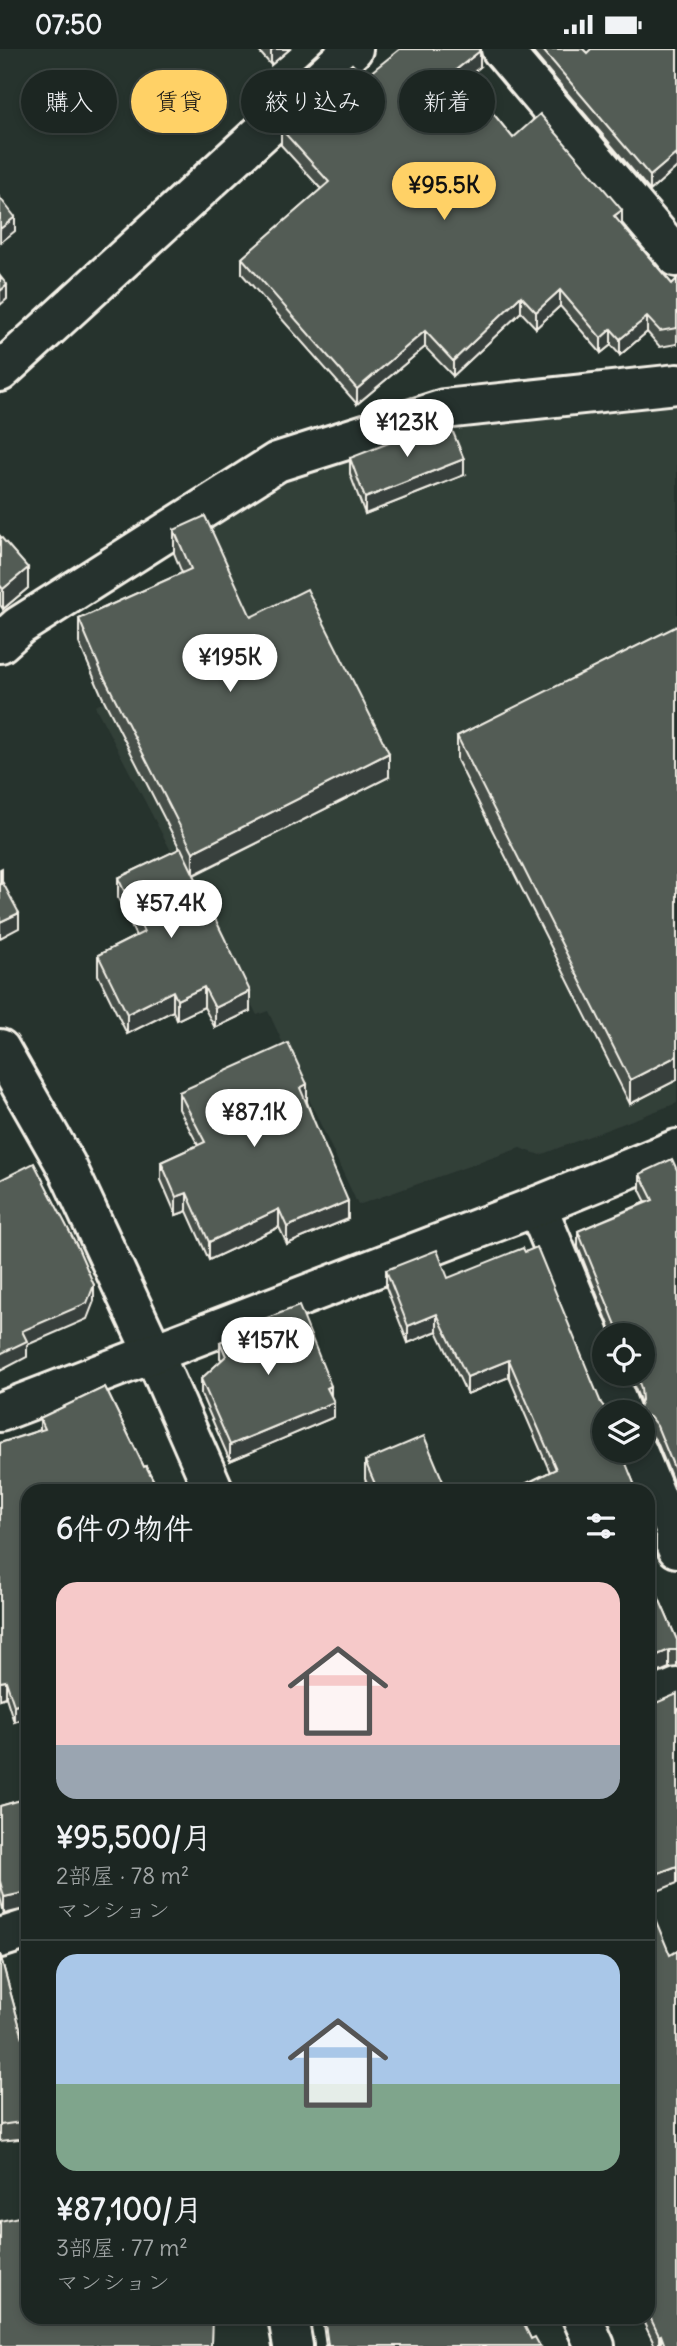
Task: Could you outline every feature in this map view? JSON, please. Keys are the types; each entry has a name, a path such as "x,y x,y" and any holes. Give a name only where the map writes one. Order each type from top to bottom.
{"street":[{"path":"0,372 353,49"},
{"path":"501,49 677,257"},
{"path":"0,642 19,626 277,462 444,409 677,384"},
{"path":"0,1049 66,1165 212,1484"},
{"path":"0,1412 677,1150"},
{"path":"537,1206 592,1339"},
{"path":"642,1463 651,1484"},
{"path":"655,1495 677,1548"},
{"path":"655,1697 677,1688"},
{"path":"0,1938 21,1931"},
{"path":"289,2324 293,2346"},
{"path":"585,2324 595,2346"}],"shaded area":[{"path":"677,397 677,1103 540,1155 520,1148 358,1205 268,1011 257,1015 95,706 253,633 198,522 259,481 455,419"}],"building":[{"path":"400,49 478,49 480,51 458,70 399,70 399,133 495,133 495,116 513,138 540,114 622,210 614,216 672,284 677,279 677,328 660,331 647,317 620,339 611,329 601,338 560,290 536,312 521,296 453,361 425,331 357,389 242,258 329,182 285,133 385,133 385,70 374,70"},
{"path":"542,49 583,49 587,53 591,49 677,49 677,153 650,176"},
{"path":"352,64 358,70 345,70"},
{"path":"0,198 15,217 0,229"},
{"path":"0,276 7,285 0,291"},
{"path":"448,420 464,459 365,498 350,458"},
{"path":"205,516 251,617 307,589 389,753 193,852 102,673 79,619 191,569 174,530"},
{"path":"0,536 28,568 3,589 0,585"},
{"path":"677,626 677,1056 630,1080 457,736"},
{"path":"181,848 250,991 215,1008 204,987 177,1000 173,991 127,1014 98,955 144,932 118,878"},
{"path":"3,883 19,913 0,922 0,885"},
{"path":"288,1043 307,1084 300,1088 348,1201 287,1227 279,1209 209,1242 187,1193 176,1197 161,1162 205,1142 179,1092"},
{"path":"672,1159 677,1170 677,1475 655,1423 655,1400 642,1400 640,1386 655,1386 655,1323 615,1323 578,1231 653,1200 640,1174"},
{"path":"34,1163 94,1285 87,1303 22,1331 27,1341 0,1354 0,1180"},
{"path":"537,1247 600,1400 592,1400 592,1463 626,1463 634,1484 525,1484 556,1469 509,1360 467,1377 437,1314 408,1326 386,1270 437,1250 448,1278 523,1248 525,1252"},
{"path":"299,1306 331,1386 327,1388 334,1402 230,1445 201,1379 226,1356 220,1342 261,1325 259,1321"},
{"path":"105,1387 144,1467 146,1466 155,1484 21,1484 21,1703 14,1705 6,1681 0,1682 0,1443 45,1429 40,1418"},
{"path":"424,1436 444,1484 375,1484 365,1461"},
{"path":"655,1589 677,1640 677,1650 669,1650 655,1656"},
{"path":"677,1694 677,1866 655,1874 655,1703"},
{"path":"21,1800 21,1893 4,1897 0,1881 0,1806"},
{"path":"655,1919 670,1955 677,1951 677,2346 665,2346 661,2335 659,2336 653,2324"},
{"path":"0,1954 21,2031 21,2122 0,2125"},
{"path":"21,2216 21,2324 212,2324 211,2346 0,2346 0,2221"},
{"path":"325,2324 524,2324 531,2339 535,2337 540,2346 324,2346 328,2345"}]}
